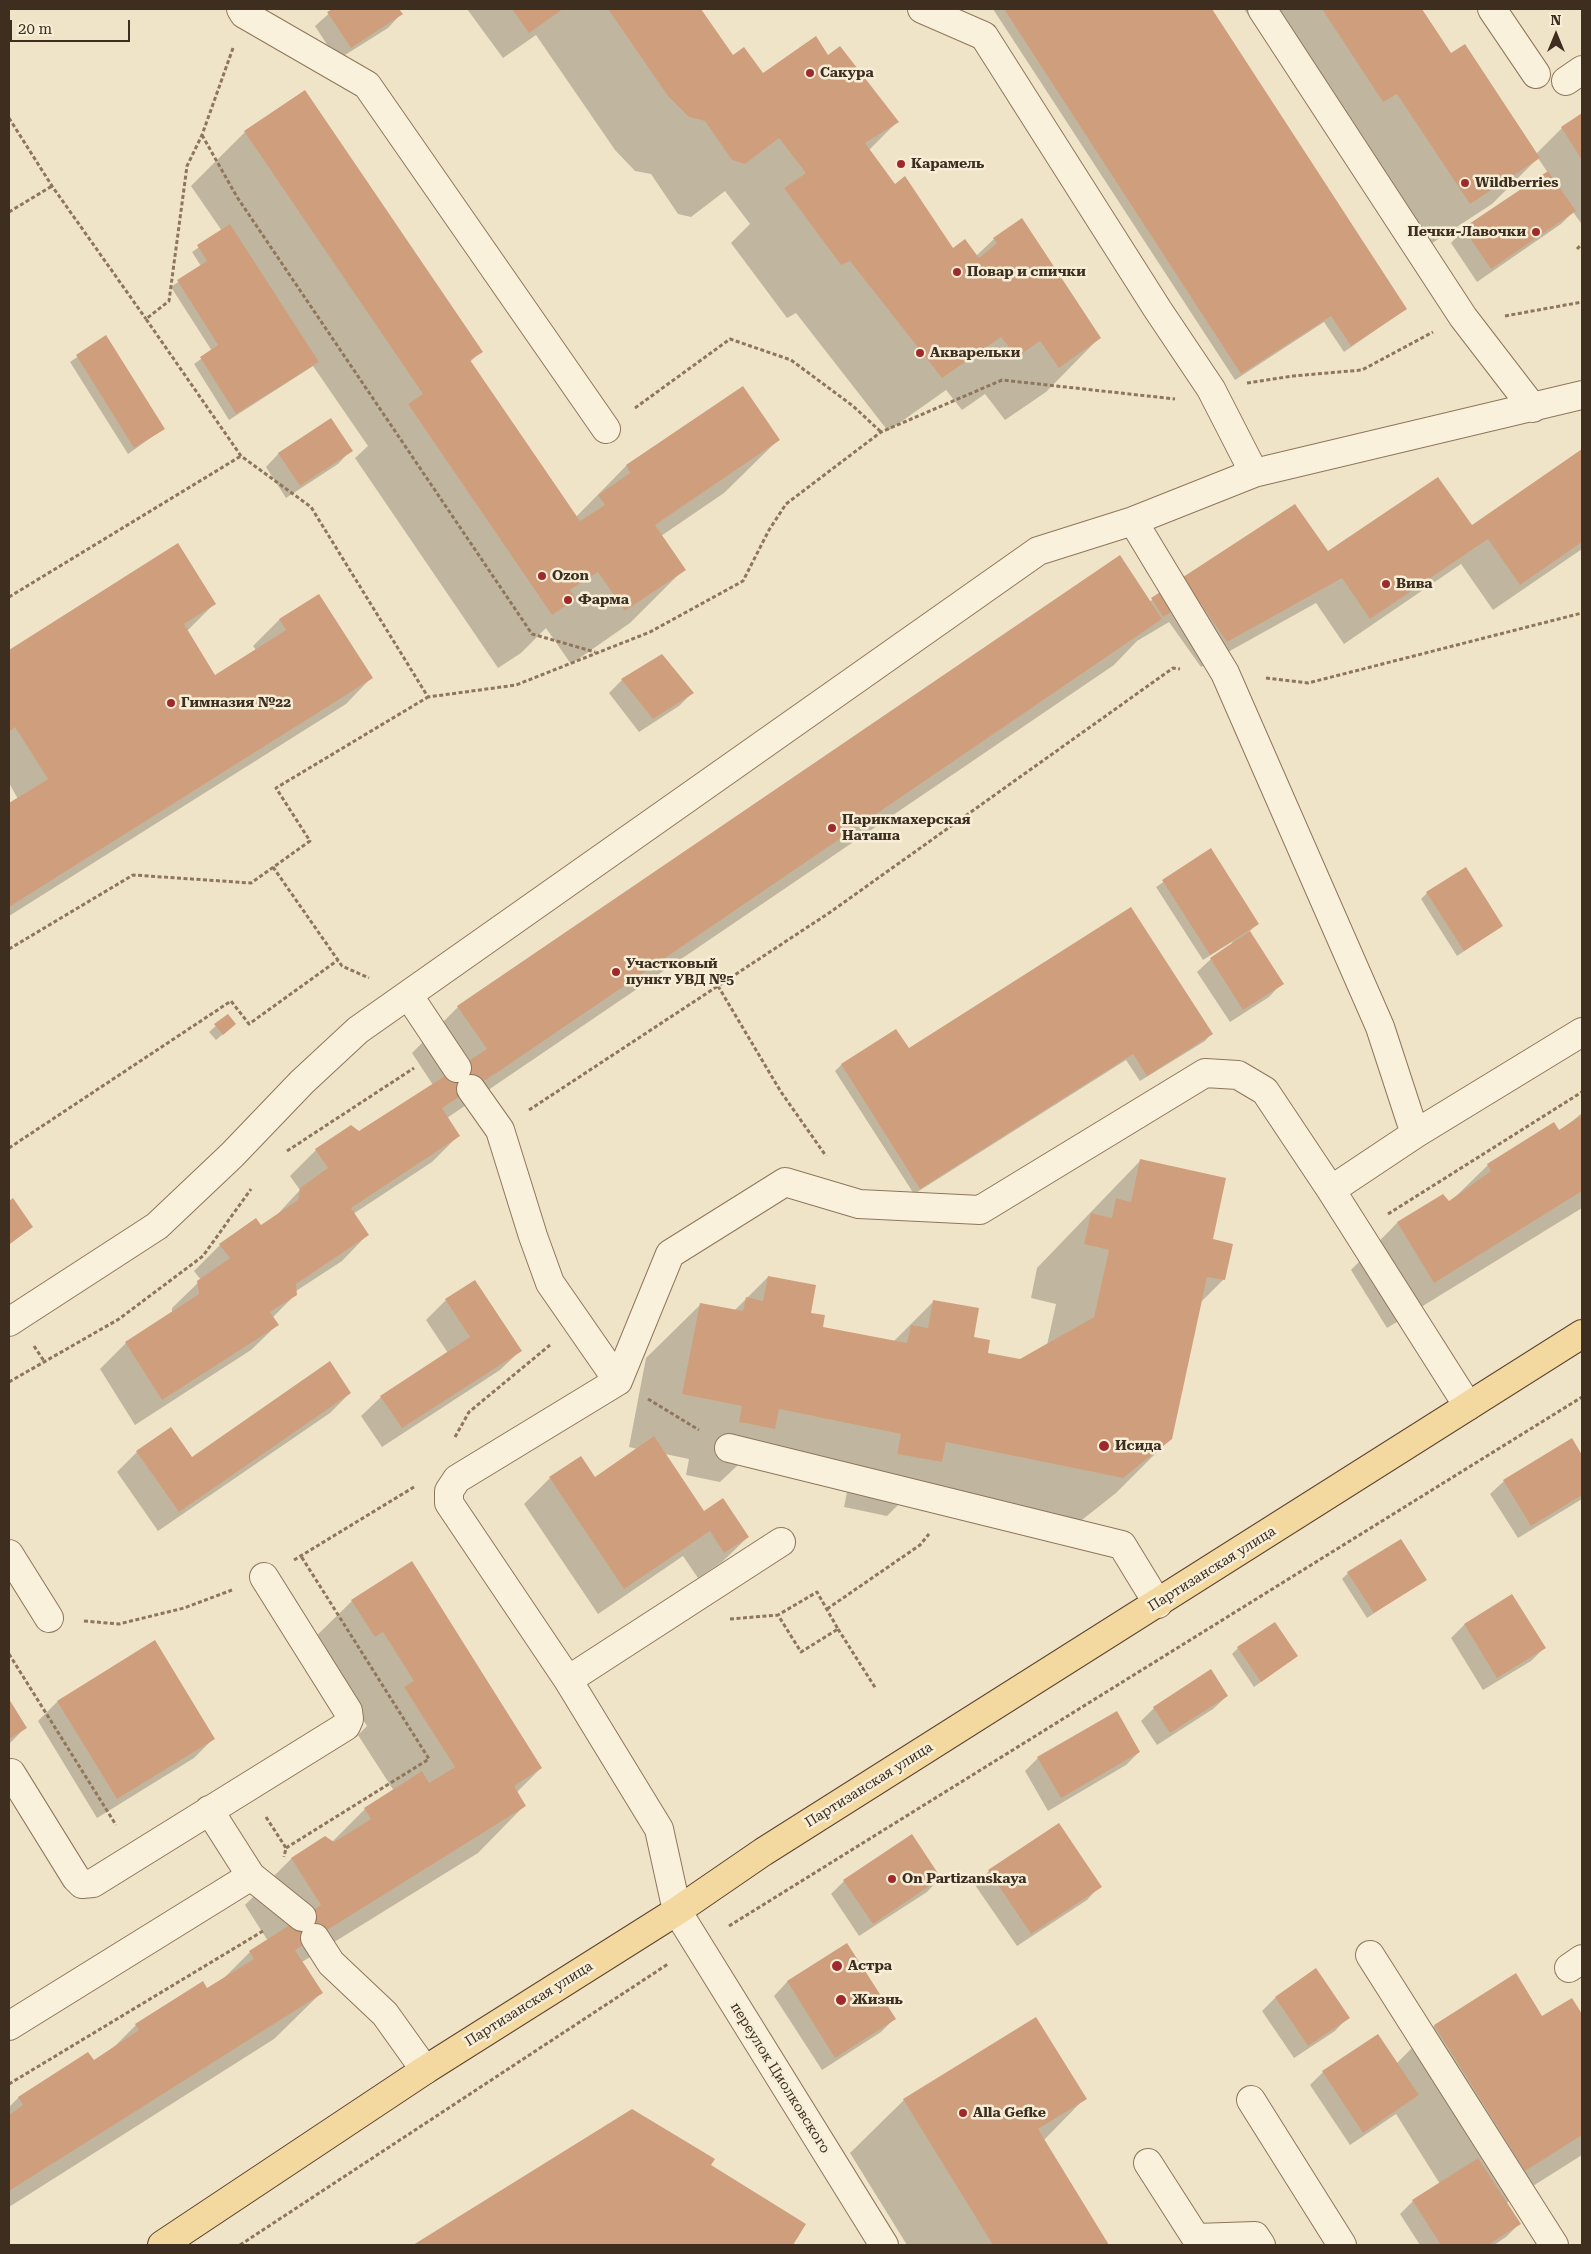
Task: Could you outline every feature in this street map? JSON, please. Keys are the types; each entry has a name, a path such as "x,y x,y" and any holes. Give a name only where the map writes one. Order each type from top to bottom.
{"main road":[{"name":"Партизанская улица","path":"162,2245 425,2070 677,1911 763,1852 1158,1604 1582,1334"}],"street":[{"path":"922,9 984,36 1153,302 1211,389 1254,473"},
{"path":"1262,9 1463,317 1533,408"},
{"path":"1492,9 1536,74"},
{"path":"243,12 367,85 606,429"},
{"path":"9,1322 157,1226 232,1155 302,1082 358,1030 409,996 1038,552 1133,521 1254,473 1582,395"},
{"path":"1133,521 1225,672 1380,1027 1415,1134"},
{"path":"409,996 500,1130 533,1236 550,1282 618,1381"},
{"path":"1331,1190 1415,1134 1582,1032"},
{"path":"618,1381 670,1254 785,1182 859,1204 980,1210 1204,1073 1238,1075 1265,1091 1331,1190 1468,1406"},
{"name":"переулок Циолковского","path":"618,1381 457,1478 450,1490 449,1503 568,1680 659,1829 677,1911 884,2245"},
{"path":"728,1448 1122,1545 1158,1604"},
{"path":"568,1680 781,1542"},
{"path":"9,1554 49,1618"},
{"path":"11,1774 82,1884 93,1883 346,1726 349,1719 348,1711 264,1578"},
{"path":"209,1810 251,1876 276,1896 309,1928 331,1963 385,2014 425,2070"},
{"path":"9,2026 251,1876"},
{"path":"1370,1955 1554,2245"},
{"path":"1251,2100 1342,2245"},
{"path":"1148,2163 1196,2238 1255,2236 1261,2245"}],"path":[{"path":"146,319 169,301 187,166 202,136 243,12"},
{"path":"9,118 52,186 241,456 311,507 428,697"},
{"path":"202,136 237,197 532,634 595,652"},
{"path":"9,212 52,186"},
{"path":"1577,248 1582,244"},
{"path":"9,949 133,875 251,883 310,841 276,788 428,697 516,685 595,652 650,632 743,581 769,530 786,504 881,432 1002,380 1172,400 1211,389 1293,376 1362,370 1463,317 1489,319 1582,302"},
{"path":"606,429 730,340 791,360 853,406 881,432"},
{"path":"9,597 241,456"},
{"path":"500,1130 829,913 1173,668 1225,672 1308,683 1582,614"},
{"path":"272,867 342,966"},
{"path":"9,1148 231,1001 249,1024 338,960"},
{"path":"718,986 781,1092 859,1204"},
{"path":"286,1152 431,1058 437,1038"},
{"path":"1381,1219 1582,1092"},
{"path":"9,1382 119,1319 203,1256 253,1186"},
{"path":"618,1381 728,1448"},
{"path":"240,2245 697,1945 787,1892 1582,1397"},
{"path":"827,1609 920,1545"},
{"path":"49,1618 119,1624 184,1608 264,1578"},
{"path":"692,1600 705,1620 778,1615 817,1592 876,1689"},
{"path":"778,1615 801,1652 838,1629"},
{"path":"9,1654 115,1826 123,1821"},
{"path":"9,2084 270,1927 286,1848 246,1787"}],"building":[{"path":"332,9 399,9 403,14 351,48 327,12"},
{"path":"512,9 563,9 529,33"},
{"path":"608,9 701,9 733,55 744,47 763,73 816,36 828,55 840,46 899,122 865,143 895,184 905,176 953,248 965,239 979,258 997,243 993,238 1022,218 1101,338 1059,368 1040,341 1017,357 1001,337 942,378 850,261 841,265 784,188 806,173 779,138 745,164 732,160 705,121 689,117 668,96"},
{"path":"1004,9 1212,9 1407,309 1351,346 1331,316 1241,374"},
{"path":"1322,9 1422,9 1451,53 1465,44 1540,158 1470,204 1397,94 1383,102"},
{"path":"305,90 483,352 470,360 580,521 605,505 598,495 630,473 626,465 743,386 780,440 655,525 686,570 625,611 598,572 570,590 576,599 552,615 408,404 423,394 244,131"},
{"path":"1582,113 1582,160 1561,127"},
{"path":"1548,171 1576,211 1491,269 1463,228"},
{"path":"230,224 319,362 236,414 200,357 218,345 177,280 207,261 197,245"},
{"path":"106,335 165,429 134,448 76,355"},
{"path":"331,418 353,451 300,486 278,453"},
{"path":"1582,449 1582,542 1520,585 1488,539 1370,619 1342,578 1227,642 1196,597 1163,617 1151,598 1295,504 1328,551 1438,477 1472,525"},
{"name":"Гимназия №22","path":"178,543 216,604 184,624 215,675 286,630 279,619 319,594 373,678 9,907 9,803 48,779 15,727 9,732 9,650"},
{"path":"1120,555 1162,619 501,1070 442,1108 460,1136 351,1208 369,1235 296,1284 297,1295 270,1312 279,1325 162,1400 125,1342 199,1294 197,1281 230,1258 219,1244 256,1218 261,1225 298,1200 300,1188 328,1168 315,1149 351,1125 359,1131 487,1049 457,1006"},
{"path":"662,654 694,693 653,719 621,679"},
{"path":"1211,848 1259,924 1210,955 1162,880"},
{"path":"1466,867 1503,926 1464,951 1426,892"},
{"path":"1131,907 1213,1034 1147,1076 1133,1054 920,1189 841,1064 896,1029 909,1048"},
{"path":"1250,931 1284,984 1243,1010 1210,958"},
{"path":"228,1014 236,1024 223,1035 214,1024"},
{"path":"1582,1115 1582,1191 1434,1283 1397,1222 1443,1194 1449,1201 1491,1171 1487,1164 1554,1122 1559,1130"},
{"path":"1140,1159 1226,1178 1213,1239 1233,1244 1225,1280 1207,1277 1172,1439 1123,1478 946,1442 942,1462 897,1454 901,1434 779,1409 775,1429 739,1422 742,1406 682,1394 700,1303 743,1311 746,1297 763,1301 768,1276 816,1285 811,1313 825,1315 823,1327 907,1343 911,1325 928,1328 933,1300 979,1308 974,1337 990,1340 988,1353 1020,1359 1094,1317 1109,1250 1084,1244 1091,1213 1112,1218 1116,1198 1131,1202"},
{"path":"13,1198 33,1227 9,1244 9,1201"},
{"path":"475,1280 522,1351 402,1428 380,1396 470,1337 445,1299"},
{"path":"330,1361 351,1393 179,1512 136,1451 171,1427 192,1457"},
{"path":"654,1436 704,1511 723,1498 749,1537 724,1553 710,1531 624,1589 549,1477 581,1456 595,1477"},
{"path":"1572,1438 1582,1455 1582,1495 1531,1526 1503,1480"},
{"path":"1401,1539 1427,1580 1374,1613 1347,1572"},
{"path":"412,1561 542,1768 514,1786 526,1806 295,1950 323,1993 9,2191 9,2115 23,2105 18,2097 88,2052 94,2060 139,2030 135,2024 203,1981 207,1988 254,1959 249,1951 321,1905 291,1858 325,1836 334,1842 371,1819 364,1808 422,1771 429,1783 455,1767 404,1687 414,1681 383,1632 375,1637 351,1600"},
{"path":"1512,1594 1546,1648 1497,1678 1464,1624"},
{"path":"1275,1622 1298,1656 1261,1682 1237,1647"},
{"path":"155,1640 215,1739 117,1799 57,1701"},
{"path":"1211,1669 1228,1696 1170,1733 1153,1707"},
{"path":"9,1699 27,1728 9,1739"},
{"path":"1117,1711 1140,1752 1061,1798 1037,1757"},
{"path":"1059,1823 1102,1887 1031,1934 988,1870"},
{"name":"On Partizanskaya","path":"912,1834 941,1878 873,1924 843,1880"},
{"name":"Жизнь","path":"847,1943 896,2019 835,2058 787,1981"},
{"path":"1316,1968 1350,2018 1308,2046 1275,1997"},
{"path":"1516,1973 1542,2016 1572,1998 1582,2014 1582,2135 1525,2171 1434,2025"},
{"path":"1036,2017 1087,2099 1038,2129 1109,2245 993,2245 903,2099"},
{"path":"1378,2034 1419,2095 1363,2133 1322,2071"},
{"path":"632,2109 715,2159 711,2165 806,2224 793,2245 413,2245"},
{"path":"1478,2158 1521,2224 1488,2245 1441,2245 1412,2200"}],"place":[{"name":"Сакура","path":"810,73"},
{"name":"Карамель","path":"901,164"},
{"name":"Wildberries","path":"1465,183"},
{"name":"Печки-Лавочки","path":"1536,232"},
{"name":"Повар и спички","path":"957,272"},
{"name":"Акварельки","path":"920,353"},
{"name":"Ozon","path":"542,576"},
{"name":"Вива","path":"1386,584"},
{"name":"Фарма","path":"568,600"},
{"name":"Гимназия №22","path":"171,703"},
{"name":"Парикмахерская Наташа","path":"832,828"},
{"name":"Участковый пункт УВД №5","path":"616,972"},
{"name":"Исида","path":"1104,1446"},
{"name":"On Partizanskaya","path":"892,1879"},
{"name":"Астра","path":"837,1966"},
{"name":"Жизнь","path":"841,2000"},
{"name":"Alla Gefke","path":"963,2113"}]}
